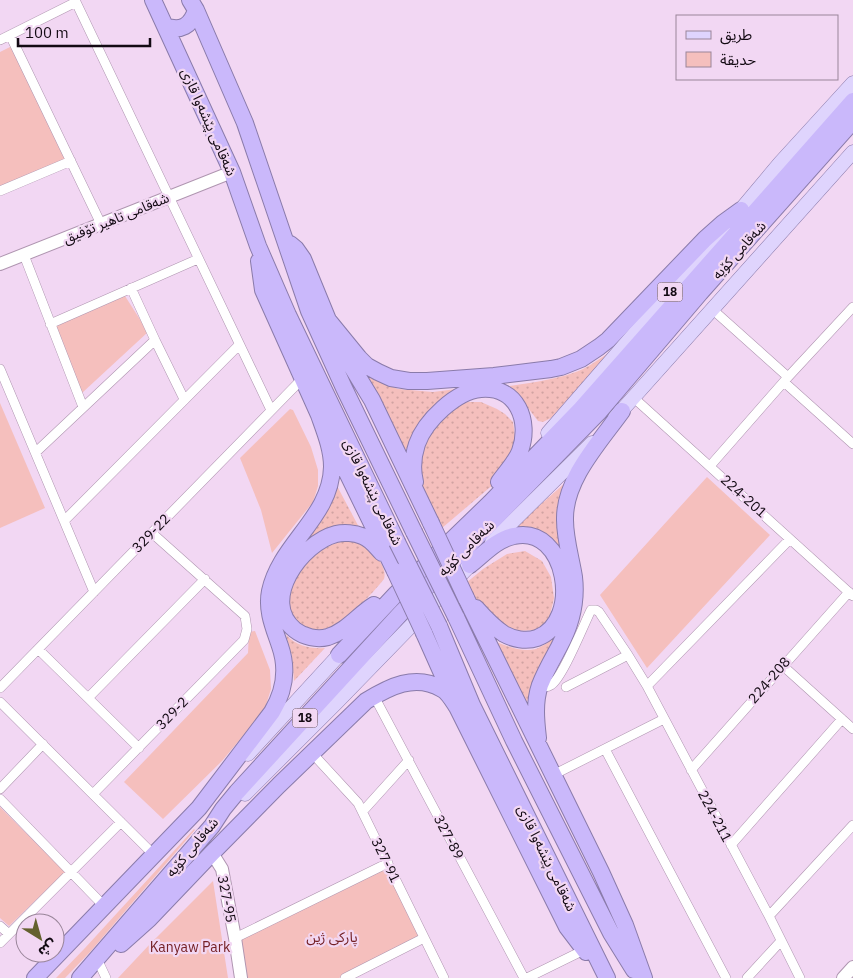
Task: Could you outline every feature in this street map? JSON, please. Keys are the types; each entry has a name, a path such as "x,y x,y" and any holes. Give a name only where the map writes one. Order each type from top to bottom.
{"highway":[{"name":"شەقامی پێشەوا قازی","path":"153,0 232,172 258,246 288,315 439,626 472,705 606,975"},
{"name":"شەقامی پێشەوا قازی","path":"193,5 245,123 308,311 514,741 611,933 640,978"},
{"path":"165,26 172,28 185,26 194,17 193,5"},
{"name":"شەقامی کۆیە","path":"80,978 212,826 237,792 401,613 460,543 470,523 581,409 852,89"},
{"name":"شەقامی کۆیە","path":"339,655 396,594 460,543 598,413 700,293 853,121"},
{"path":"328,320 367,366 400,380 418,382 494,376 561,367 581,359 599,347 644,304 705,239 741,210"},
{"path":"284,239 296,249 303,259 328,320 349,362 372,400 625,924 644,978"},
{"path":"258,246 263,290 302,379 395,571 457,707 567,926 584,950 606,975"},
{"path":"419,499 414,477 413,460 417,444 425,429 443,409 463,395 480,389 494,390 501,393 513,401 522,413 524,432 522,445 517,457 470,523"},
{"path":"540,750 536,716 540,686 570,623 574,605 575,586 565,520 567,498 582,467 622,412"},
{"path":"199,808 272,712 283,686 284,666 281,648 270,614 270,594 284,559 316,515 324,501 329,485 331,456 320,415"},
{"path":"395,571 368,539 359,535 338,533 326,537 310,549 296,564 286,579 281,593 282,613 297,632 308,637 324,638 340,632 371,607 396,594"},
{"path":"466,598 498,630 514,638 527,640 539,637 551,629 559,617 564,595 563,580 557,559 545,543 534,537 518,535 508,537 470,565"},
{"path":"84,978 103,971 212,853 366,701 399,684 412,681 425,682 444,690 457,707"},
{"name":"شەقامی کۆیە","path":"65,940 104,906 199,808"},
{"name":"شەقامی کۆیە","path":"35,978 46,963"}],"main road":[{"name":"شەقامی کۆیە","path":"490,503 780,163 852,89"},
{"name":"شەقامی کۆیە","path":"212,826 344,695 622,412 853,152"},
{"name":"شەقامی کۆیە","path":"199,808 339,655"}],"street":[{"path":"0,40 75,1 239,345 272,410"},
{"path":"10,35 101,224"},
{"path":"0,191 70,161"},
{"name":"شەقامی تاهیر تۆفیق","path":"0,264 232,172"},
{"path":"24,255 83,407"},
{"path":"50,324 198,259"},
{"path":"131,288 154,340 184,399"},
{"path":"710,466 853,306"},
{"path":"712,309 853,444"},
{"path":"36,452 154,340"},
{"path":"64,521 239,345"},
{"path":"0,369 94,592"},
{"name":"329-22","path":"0,688 302,379"},
{"name":"224-201","path":"634,398 851,594"},
{"path":"88,698 205,580 152,533"},
{"path":"647,686 790,539"},
{"name":"329-2","path":"93,794 244,640 247,629 245,616 205,580"},
{"name":"224-208","path":"691,770 782,665 851,594"},
{"name":"224-211","path":"540,686 545,687 556,681 591,610 599,612 647,686 800,978"},
{"path":"38,650 139,748"},
{"path":"566,687 628,655"},
{"path":"782,665 853,729"},
{"name":"327-89","path":"374,696 525,978"},
{"path":"0,702 154,855"},
{"path":"553,775 664,719"},
{"path":"731,845 842,719"},
{"path":"0,789 42,744"},
{"path":"604,749 726,978"},
{"name":"327-91","path":"312,753 358,803 363,811 444,978"},
{"path":"363,811 409,760"},
{"path":"0,799 104,906"},
{"path":"30,913 121,822"},
{"path":"769,916 853,825"},
{"name":"327-95","path":"212,853 222,869 235,938 240,978"},
{"path":"235,938 388,863"},
{"path":"0,926 8,934"},
{"path":"0,943 15,927"},
{"path":"345,978 424,938"},
{"path":"746,978 782,941"},
{"path":"525,978 584,950"},
{"path":"843,978 853,966"}],"green space":[{"path":"14,45 67,160 0,188 0,52"},
{"path":"125,296 148,332 82,393 54,325"},
{"path":"610,352 551,418 543,422 538,421 522,400 497,388 564,376 587,367"},
{"path":"368,377 398,389 433,392 464,388 430,414 404,452"},
{"path":"468,402 481,402 505,414 513,422 515,436 510,456 495,483 442,528 425,494 419,475 424,440 455,406"},
{"path":"0,403 45,508 0,528"},
{"path":"290,409 293,410 311,447 318,470 318,486 313,502 272,553 261,510 240,458"},
{"path":"707,477 770,535 647,668 600,595"},
{"path":"565,483 561,551 513,529"},
{"path":"336,484 361,531 305,544 326,512"},
{"path":"349,541 361,544 374,554 384,569 384,579 360,605 333,626 323,629 306,627 298,622 289,608 288,599 293,581 306,564 322,550 337,543"},
{"path":"525,551 542,561 551,577 554,598 549,619 538,630 514,631 478,606 466,583 483,569 507,554"},
{"path":"255,631 270,670 271,689 265,708 222,761 163,819 124,782 248,653 249,632"},
{"path":"286,635 304,646 325,648 294,681 292,656"},
{"path":"554,635 558,636 536,676 525,707 496,642 519,649 531,650 544,645"},
{"path":"0,807 65,872 22,913 15,913 15,920 9,926 0,918"},
{"path":"194,829 90,952 65,978 56,978 85,948"},
{"name":"پارکی ژین","path":"387,867 421,937 339,978 245,978 239,939"},
{"name":"Kanyaw Park","path":"213,881 228,978 118,978 150,944"}]}
